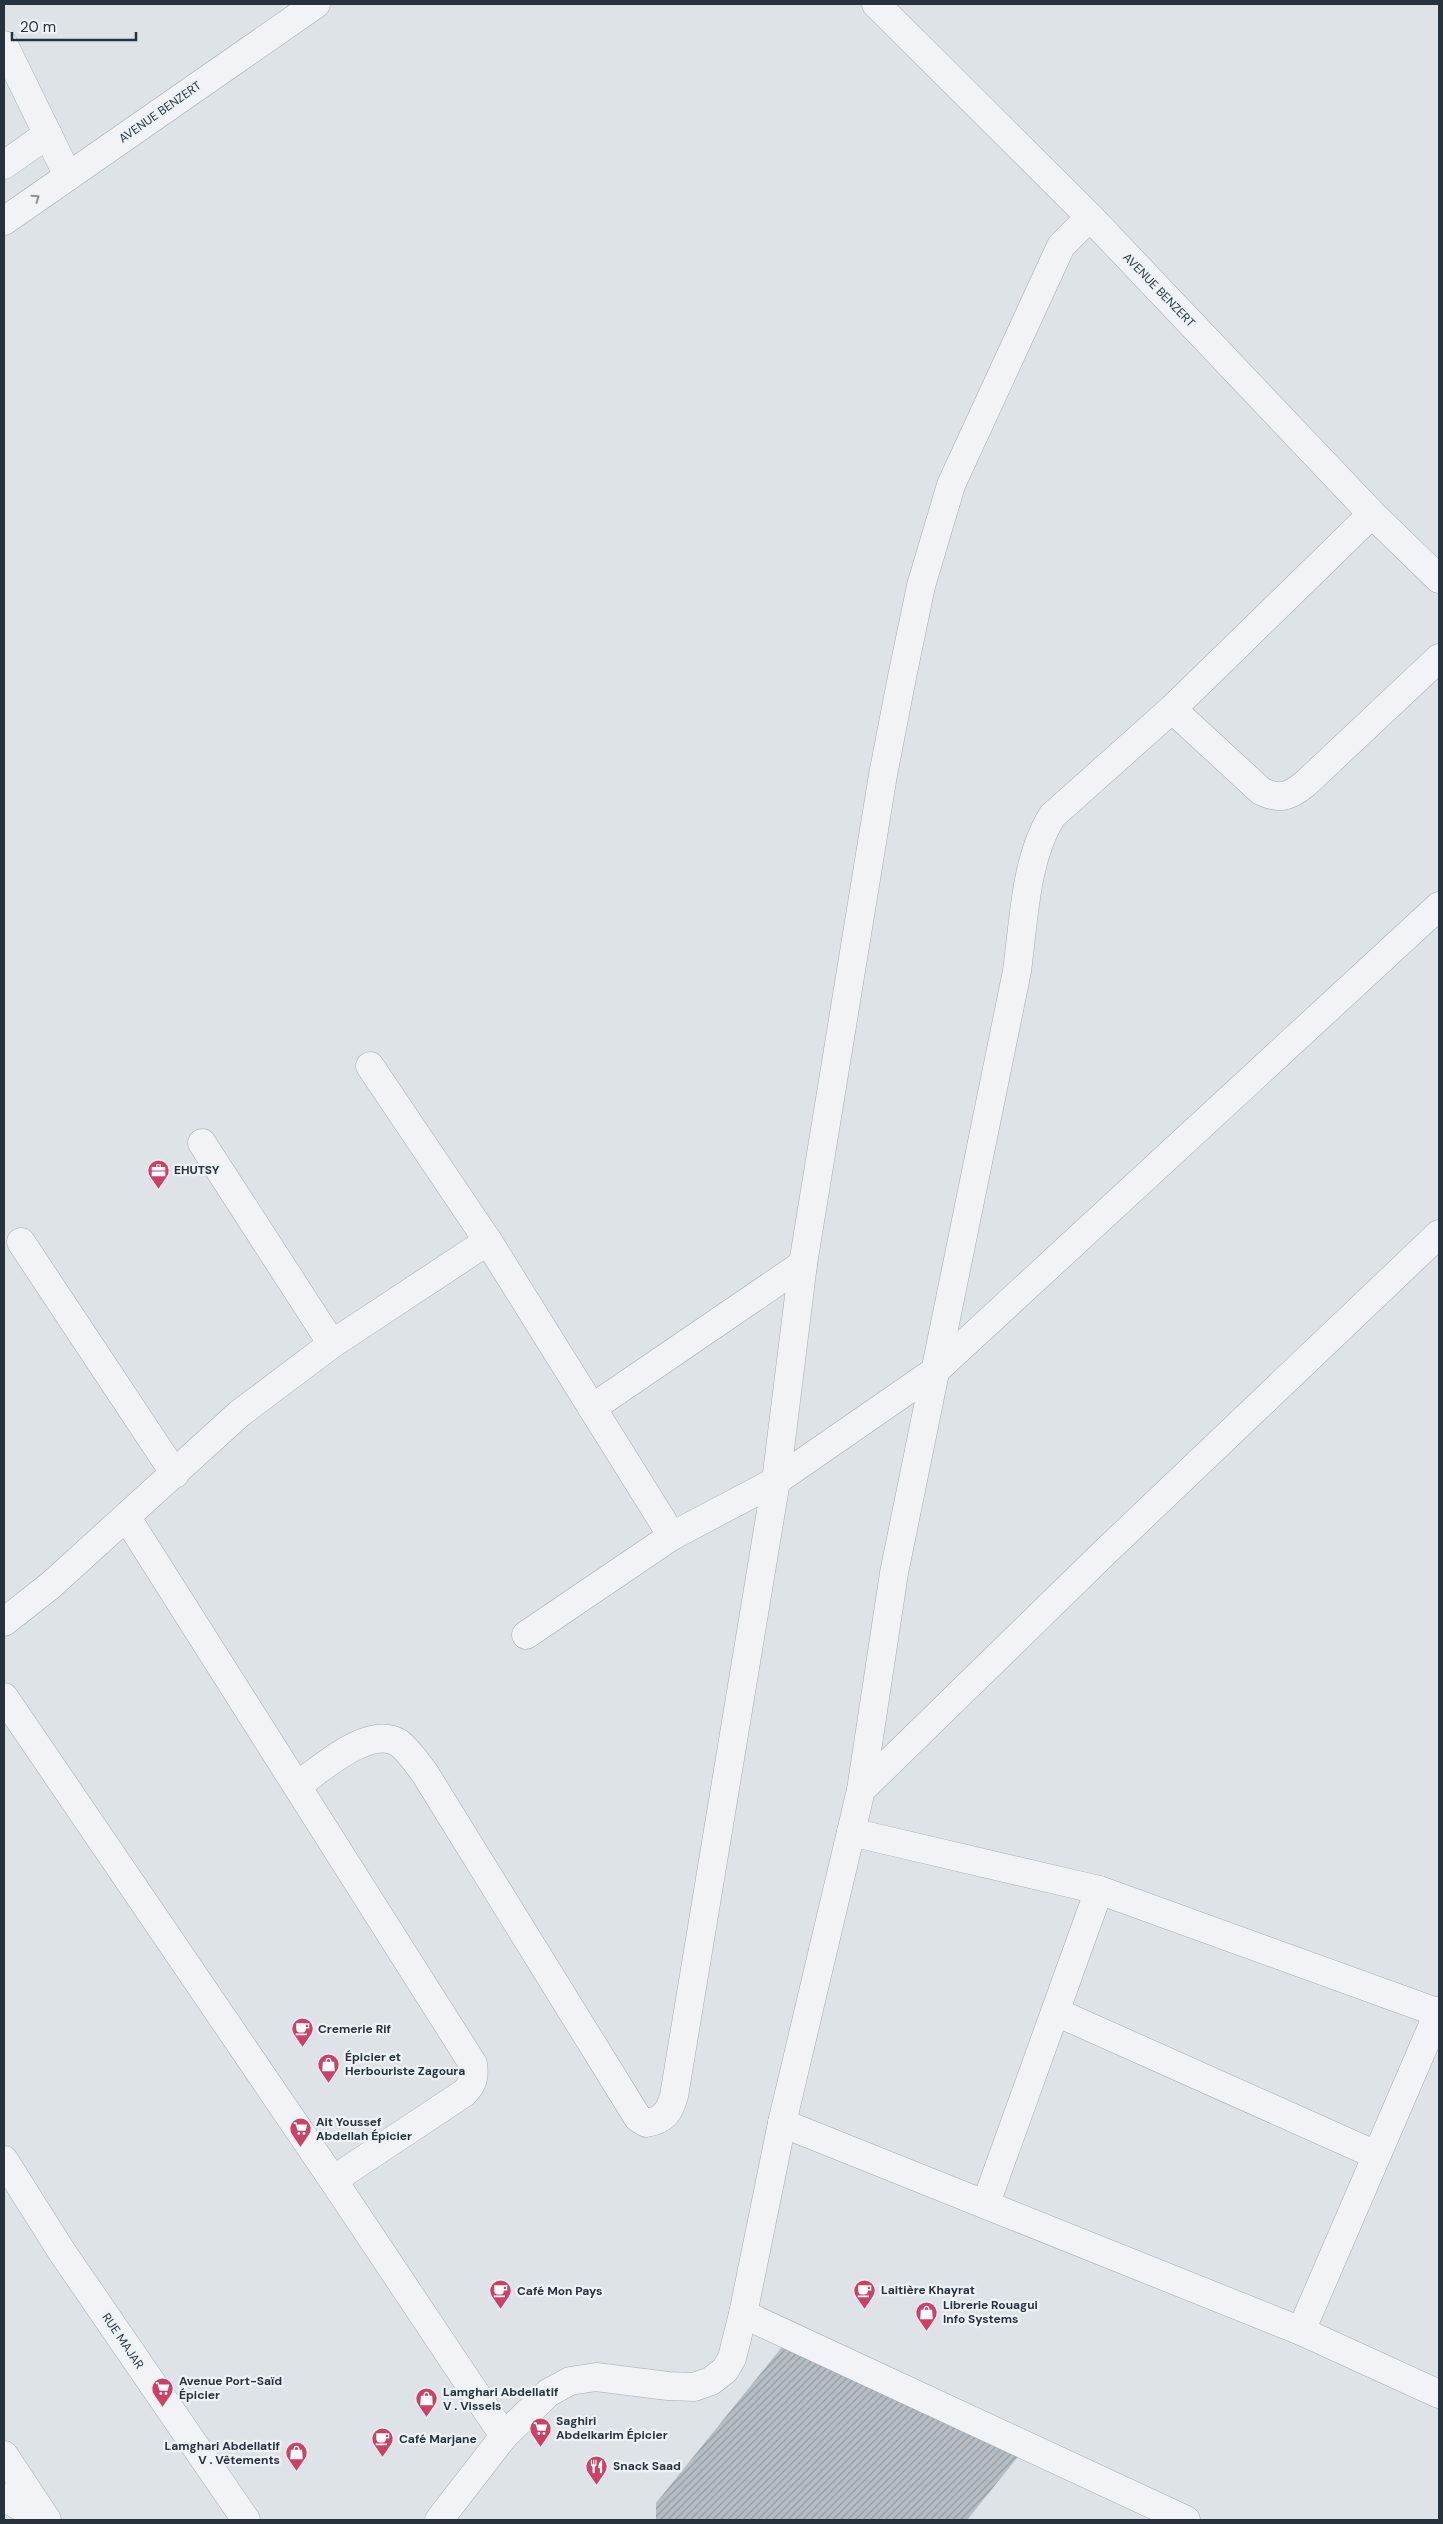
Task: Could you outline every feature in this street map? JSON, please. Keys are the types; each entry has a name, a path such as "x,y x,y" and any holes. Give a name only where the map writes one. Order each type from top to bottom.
{"street":[{"name":"AVENUE BENZERT","path":"4,221 316,4"},
{"name":"AVENUE BENZERT","path":"876,4 1090,217 1372,514 1439,579"},
{"path":"4,45 68,176"},
{"path":"4,165 48,134"},
{"path":"298,1785 352,1748 370,1740 384,1738 399,1743 424,1772 638,2118 646,2123 663,2118 670,2111 776,1481 803,1264 883,775 921,586 955,476 1061,246 1090,217"},
{"path":"439,2520 504,2436 548,2393 570,2381 596,2377 668,2386 694,2387 712,2381 725,2370 732,2358 743,2314 782,2123 861,1790 894,1573 1017,971 1031,875 1042,833 1052,816 1172,709 1372,514"},
{"path":"1172,709 1261,791 1274,797 1285,797 1305,784 1439,658"},
{"path":"526,1636 672,1536 776,1481 935,1372 1439,906"},
{"path":"370,1066 488,1241 672,1536"},
{"path":"202,1143 332,1344"},
{"path":"861,1790 1104,1553 1439,1234"},
{"path":"4,1622 51,1585 127,1518 239,1414 332,1344 488,1241"},
{"path":"21,1242 175,1474"},
{"path":"592,1408 803,1264"},
{"path":"127,1518 468,2054 475,2075 472,2085 464,2093 333,2180"},
{"path":"4,1697 333,2180 504,2436"},
{"path":"851,1832 1099,1890 1439,2013 1301,2331"},
{"path":"986,2203 1099,1890"},
{"path":"1056,2012 1376,2155"},
{"path":"782,2123 986,2203 1301,2331 1439,2394"},
{"name":"RUE MAJAR","path":"4,2160 62,2252 246,2520"},
{"path":"743,2314 1186,2520"},
{"path":"4,2455 47,2520"},
{"path":"4,2497 43,2520"}],"building":[{"path":"782,2347 1021,2453 967,2520 656,2520 656,2503"}],"place":[{"name":"EHUTSY","path":"158,1189"},
{"name":"Cremerie Rif","path":"302,2048"},
{"name":"Épicier et Herbouriste Zagoura","path":"329,2083"},
{"name":"Ait Youssef Abdellah Épicier","path":"300,2148"},
{"name":"Laitière Khayrat","path":"865,2309"},
{"name":"Café Mon Pays","path":"501,2310"},
{"name":"Librerie Rouagui Info Systems","path":"927,2331"},
{"name":"Avenue Port-Saïd Épicier","path":"163,2407"},
{"name":"Lamghari Abdellatif V . Vissels","path":"427,2418"},
{"name":"Saghiri Abdelkarim Épicier","path":"540,2447"},
{"name":"Café Marjane","path":"383,2458"},
{"name":"Lamghari Abdellatif V . Vêtements","path":"296,2472"},
{"name":"Snack Saad","path":"597,2485"}]}
